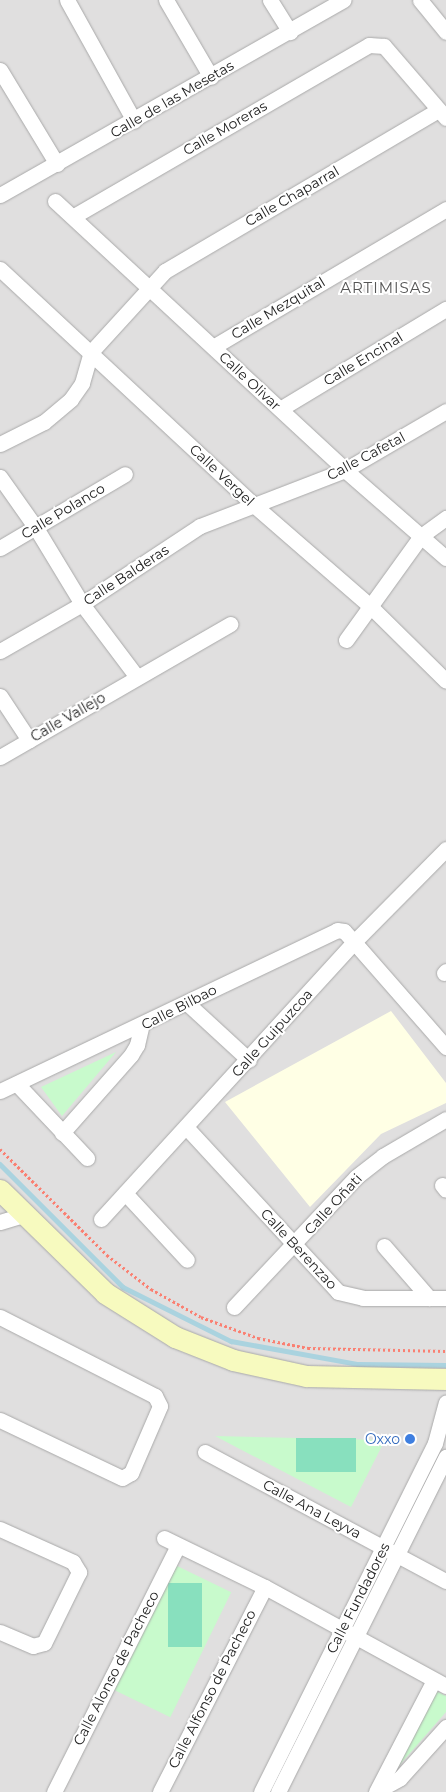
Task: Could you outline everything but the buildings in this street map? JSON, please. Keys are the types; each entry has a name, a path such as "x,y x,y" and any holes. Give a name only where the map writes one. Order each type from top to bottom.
{"street":[{"path":"67,0 134,120"},
{"path":"166,0 211,77"},
{"path":"270,0 290,32"},
{"name":"Calle de las Mesetas","path":"0,195 211,77 343,0"},
{"path":"420,0 446,32"},
{"name":"Calle Moreras","path":"74,216 369,44 376,43 384,46 442,114"},
{"path":"0,70 57,164"},
{"name":"Calle Chaparral","path":"91,352 150,287 177,263 442,114"},
{"name":"Calle Olivar","path":"55,201 74,216 345,470 446,558"},
{"name":"Calle Mezquital","path":"213,347 446,209"},
{"name":"Calle Vergel","path":"0,269 255,506 371,607 446,681"},
{"name":"Calle Encinal","path":"280,409 446,309"},
{"path":"0,444 59,410 82,383 91,352"},
{"name":"Calle Cafetal","path":"255,506 345,470 446,412"},
{"name":"Calle Polanco","path":"0,548 125,474"},
{"path":"0,477 36,528 82,604 137,677"},
{"name":"Calle Balderas","path":"0,650 82,604 200,526 255,506"},
{"path":"346,640 422,536 446,518"},
{"name":"Calle Vallejo","path":"0,758 230,624"},
{"path":"0,696 29,740"},
{"name":"Calle Guipuzcoa","path":"101,1219 249,1060 354,942 446,849"},
{"name":"Calle Bilbao","path":"0,1091 141,1027 329,932 344,931 354,942"},
{"path":"354,942 446,1047"},
{"path":"188,1003 249,1060"},
{"path":"62,1133 131,1054 137,1045 141,1027"},
{"path":"17,1084 87,1158"},
{"name":"Calle Oñati","path":"234,1307 294,1246 356,1177 384,1156 446,1119"},
{"name":"Calle Berenzao","path":"186,1127 338,1292 363,1298 446,1298"},
{"path":"0,1190 22,1215 105,1292 175,1337 258,1367 306,1376 446,1379"},
{"path":"125,1193 187,1260"},
{"path":"0,1222 22,1215"},
{"path":"384,1246 429,1298"},
{"path":"0,1317 155,1396 159,1402 159,1410 132,1473 122,1478 0,1420"},
{"name":"Calle Fundadores","path":"278,1792 286,1759 342,1629 384,1548 437,1438 446,1402"},
{"name":"Calle Ana Leyva","path":"205,1452 446,1581"},
{"name":"Calle Fundadores","path":"261,1792 286,1759 357,1638 446,1457"},
{"path":"0,1529 73,1562 79,1572 44,1643 33,1646 0,1632"},
{"path":"164,1538 264,1587 440,1683 376,1792"},
{"name":"Calle Alonso de Pacheco","path":"54,1792 178,1545"},
{"name":"Calle Alfonso de Pacheco","path":"160,1792 264,1587"},
{"path":"376,1792 400,1778 446,1726"}],"path":[{"path":"0,1149 107,1255 151,1289 201,1317 258,1338 308,1348 446,1351"}],"shaded area":[{"path":"0,0 446,0 446,1792 0,1792"},
{"path":"391,1011 446,1083 446,1103 381,1134 310,1207 225,1102"}],"green space":[{"path":"116,1052 62,1116 41,1087"},
{"path":"215,1436 385,1440 351,1507"},
{"path":"296,1438 356,1438 356,1472 296,1472"},
{"path":"171,1563 231,1592 170,1717 110,1688"},
{"path":"168,1583 202,1583 202,1647 168,1647"},
{"path":"430,1688 446,1696 446,1712 397,1768"}],"waterway":[{"path":"0,1164 123,1287 231,1341 358,1364 446,1365"}],"place":[{"name":"Oxxo","path":"410,1439"}],"district":[{"name":"ARTIMISAS","path":"386,288"}]}
